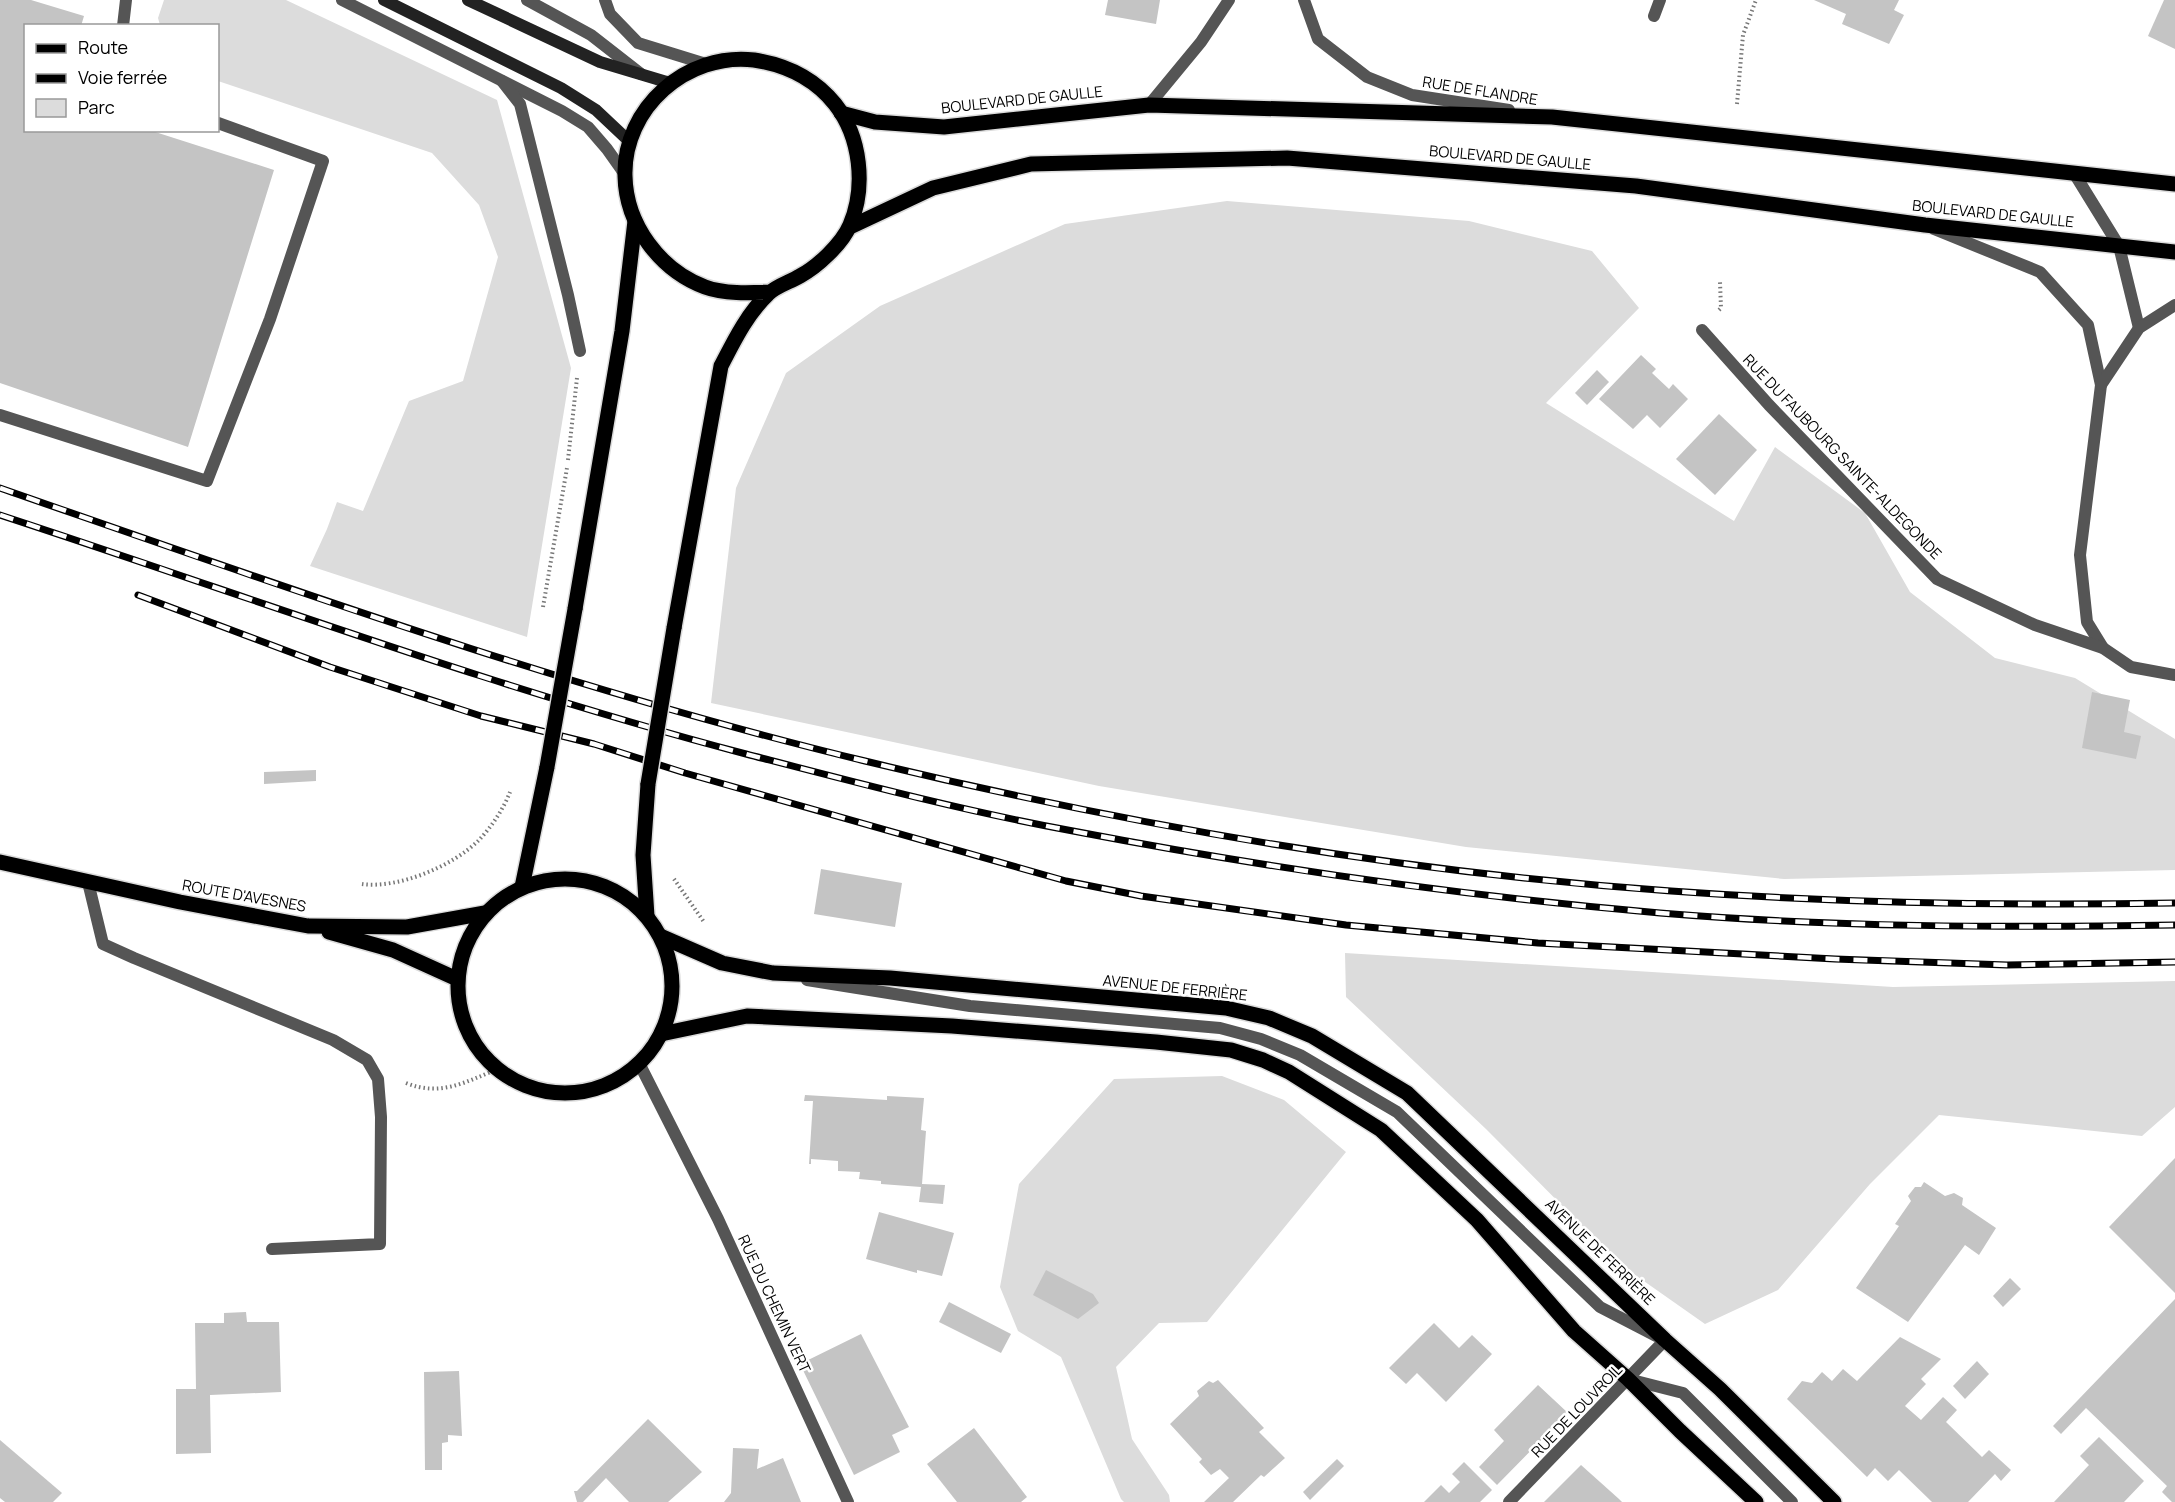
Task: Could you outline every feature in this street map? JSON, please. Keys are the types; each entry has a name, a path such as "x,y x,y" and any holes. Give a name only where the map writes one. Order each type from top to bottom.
{"main road":[{"path":"384,0 561,88 596,110 630,142"},
{"path":"468,0 600,62 670,83"},
{"path":"647,916 643,855 648,784 721,366 737,333 769,292 803,275 831,252 850,227 857,201 859,167 851,133 842,112 827,94 807,78 776,63 740,59 705,64 686,72 670,83 658,94 641,117 630,142 624,173 625,186 635,221 646,242 672,269 706,287 744,292 769,292"},
{"name":"BOULEVARD DE GAULLE","path":"842,112 876,122 944,127 1149,105 1552,117 2175,184"},
{"name":"BOULEVARD DE GAULLE","path":"850,227 933,188 1031,164 1287,158 1636,186 1925,225 2175,252"},
{"path":"522,887 548,767 575,609 622,331 635,221"},
{"name":"ROUTE D'AVESNES","path":"0,862 180,902 308,926 407,927 485,913"},
{"path":"555,879 589,882 621,894 647,916 660,936 671,968 672,1002 653,1052 641,1067 595,1089 561,1093 527,1086 498,1069 475,1044 461,1013 457,979 463,951 485,913 522,887 555,879"},
{"path":"308,926 393,950 457,979"},
{"name":"AVENUE DE FERRIÈRE","path":"660,936 722,963 773,973 890,978 1226,1008 1269,1018 1312,1036 1407,1093 1665,1340 1720,1389 1834,1502"},
{"path":"661,1034 747,1016 952,1026 1156,1042 1231,1050 1263,1059 1290,1072 1381,1130 1477,1220 1575,1331 1629,1379 1680,1431 1756,1502"}],"street":[{"path":"123,24 126,0"},
{"path":"342,0 562,111 588,128 608,149 624,173"},
{"path":"527,0 591,35 643,75"},
{"path":"604,0 610,14 638,43 705,64"},
{"path":"1149,105 1201,42 1229,0"},
{"name":"RUE DE FLANDRE","path":"1304,0 1318,39 1367,77 1412,95 1552,117"},
{"path":"1654,16 1660,0"},
{"path":"502,81 520,104 580,351"},
{"path":"0,415 207,481 270,320 323,161 219,123"},
{"path":"2074,173 2119,246 2139,328"},
{"name":"RUE DU FAUBOURG SAINTE-ALDEGONDE","path":"1925,225 2040,272 2088,325 2101,385 2080,555 2087,622 2103,648"},
{"path":"2101,385 2139,328 2175,305"},
{"name":"RUE DU FAUBOURG SAINTE-ALDEGONDE","path":"1702,330 1769,405 1937,579 2035,625 2103,648 2131,667 2175,675"},
{"path":"88,882 103,944 333,1040 367,1060 378,1079 381,1117 380,1244 272,1249"},
{"path":"773,973 878,993 970,1006 1220,1028 1262,1039 1300,1055 1397,1112 1600,1307 1665,1340"},
{"name":"RUE DU CHEMIN VERT","path":"641,1067 718,1219 848,1502"},
{"name":"RUE DE LOUVROIL","path":"1509,1502 1665,1340"},
{"path":"1629,1379 1683,1393 1792,1502"}],"path":[{"path":"1737,104 1743,35 1756,0"},
{"path":"543,607 568,459 580,351"},
{"path":"362,884 378,886 418,877 452,860 479,839 505,804 513,786"},
{"path":"673,878 708,927"},
{"path":"404,1082 419,1088 444,1089 498,1069"}],"green space":[{"path":"164,0 286,0 497,100 571,368 527,637 310,566 337,502 363,511 409,401 463,381 498,257 479,205 432,153 219,81 219,24 160,24 158,18"},
{"path":"1227,201 1469,221 1592,251 1639,308 1546,403 1734,521 1775,447 1865,513 1910,592 1995,658 2075,678 2175,739 2175,870 1784,879 1466,847 1099,786 711,703 736,488 786,373 880,306 1065,224"},
{"path":"1345,953 1893,987 2175,981 2175,1107 2142,1136 1939,1115 1870,1184 1778,1290 1705,1324 1621,1265 1486,1129 1346,997"},
{"path":"1222,1076 1284,1100 1346,1152 1207,1322 1159,1323 1116,1367 1132,1439 1169,1495 1170,1502 1124,1502 1061,1357 1018,1331 1000,1287 1019,1184 1114,1079"}],"building":[{"path":"0,0 31,0 84,16 82,24 24,24 24,132 155,132 274,170 188,447 0,383"},
{"path":"1108,0 1160,0 1156,24 1105,15"},
{"path":"1814,0 1899,0 1894,10 1904,15 1889,44 1842,24 1846,14"},
{"path":"2164,0 2175,0 2175,49 2148,36"},
{"path":"1641,355 1656,369 1652,373 1669,389 1673,384 1688,399 1660,428 1647,415 1633,429 1599,399"},
{"path":"1597,370 1609,382 1587,405 1575,393"},
{"path":"1719,414 1757,450 1715,495 1676,459"},
{"path":"2092,692 2130,700 2124,732 2141,736 2136,759 2082,748"},
{"path":"316,770 316,781 264,784 264,772"},
{"path":"821,869 902,883 895,927 814,914"},
{"path":"805,1095 887,1100 887,1096 924,1098 921,1130 926,1131 922,1184 945,1185 943,1204 919,1202 921,1187 881,1184 881,1181 859,1179 860,1172 838,1171 838,1161 811,1159 811,1164 809,1164 813,1101 804,1101"},
{"path":"2175,1158 2175,1293 2109,1227"},
{"path":"1924,1182 1945,1196 1954,1193 1963,1198 1962,1205 1996,1228 1979,1255 1965,1245 1908,1322 1856,1288 1899,1226 1895,1224 1911,1201 1908,1196 1915,1187 1921,1187"},
{"path":"879,1212 954,1233 942,1276 917,1270 917,1273 866,1259"},
{"path":"1046,1270 1093,1294 1099,1303 1078,1319 1033,1295"},
{"path":"2010,1278 2021,1289 2003,1307 1993,1296"},
{"path":"2175,1299 2175,1502 2172,1502 2162,1492 2167,1486 2086,1408 2061,1434 2053,1426"},
{"path":"949,1302 1011,1334 1001,1353 939,1322"},
{"path":"246,1312 247,1322 279,1322 281,1392 210,1395 211,1453 176,1454 176,1389 196,1389 195,1323 224,1323 224,1313"},
{"path":"1434,1323 1459,1348 1472,1335 1492,1354 1446,1402 1417,1373 1406,1384 1389,1368"},
{"path":"861,1334 909,1427 892,1435 900,1452 854,1475 800,1364"},
{"path":"1900,1337 1941,1359 1921,1379 1926,1384 1905,1406 1921,1420 1943,1397 1957,1410 1946,1422 1982,1457 1989,1450 2011,1470 2001,1481 1995,1474 1968,1502 1932,1502 1899,1470 1888,1481 1875,1468 1867,1477 1787,1399 1802,1381 1812,1383 1822,1372 1832,1381 1843,1369 1857,1381"},
{"path":"1977,1361 1989,1374 1965,1399 1953,1386"},
{"path":"459,1371 462,1436 448,1435 448,1442 442,1443 442,1470 425,1470 424,1372"},
{"path":"1218,1380 1264,1428 1259,1432 1285,1458 1264,1477 1261,1475 1233,1502 1204,1502 1229,1478 1220,1469 1211,1475 1199,1462 1202,1459 1170,1424 1199,1396 1197,1391 1209,1381 1213,1383"},
{"path":"1538,1385 1568,1413 1497,1485 1479,1467 1504,1441 1494,1430"},
{"path":"648,1419 702,1472 668,1502 629,1502 606,1478 583,1502 577,1502 574,1491 577,1491"},
{"path":"974,1428 1027,1497 1021,1502 957,1502 927,1464"},
{"path":"2099,1437 2144,1481 2124,1502 2054,1502 2089,1465 2080,1456"},
{"path":"0,1440 62,1493 53,1502 5,1502 0,1498"},
{"path":"733,1448 759,1449 757,1469 783,1458 801,1502 724,1502 731,1493"},
{"path":"1337,1459 1344,1466 1310,1500 1303,1492"},
{"path":"1464,1462 1492,1490 1480,1502 1424,1502 1441,1485 1449,1493 1460,1482 1452,1474"},
{"path":"1581,1465 1619,1499 1622,1502 1544,1502"}],"railway":[{"path":"0,488 321,599 537,670 755,733 865,761 1064,806 1265,843 1468,872 1569,883 1671,891 1923,903 2175,903"},
{"path":"0,515 465,671 652,728 909,795 1073,831 1365,880 1660,913 1853,924 2175,925"},
{"path":"138,595 330,667 481,716 594,744 685,773 1066,881 1141,896 1346,925 1538,943 1835,959 2007,965 2175,962"}]}
